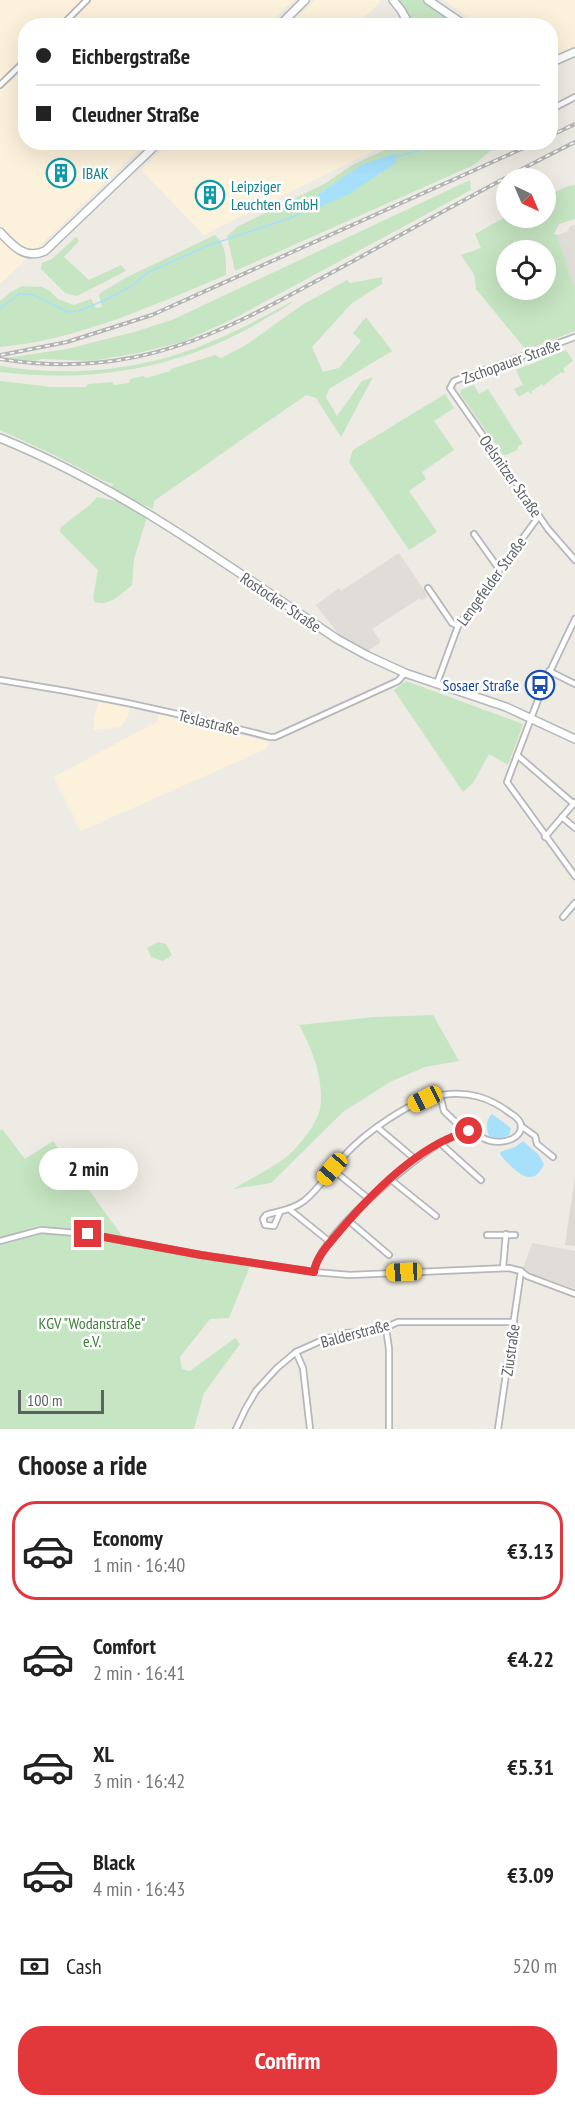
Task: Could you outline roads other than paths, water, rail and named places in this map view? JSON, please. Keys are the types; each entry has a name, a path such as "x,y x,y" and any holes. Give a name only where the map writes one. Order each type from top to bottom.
{"main road":[{"path":"287,18 305,0"},
{"path":"393,0 406,18"},
{"path":"428,0 454,18"},
{"path":"558,59 575,52"},
{"path":"0,232 16,249 26,254 45,250 151,150"},
{"name":"Rostocker Straße","path":"0,438 51,460 108,489 162,522 337,639 368,656 405,673 531,717 575,739"}],"street":[{"path":"69,18 87,0"},
{"path":"0,85 18,68"},
{"path":"558,106 575,97"},
{"name":"Zschopauer Straße","path":"450,388 454,381 575,337"},
{"name":"Oelsnitzer Straße","path":"450,388 539,516 562,547 575,560"},
{"name":"Lengefelder Straße","path":"437,683 458,626 539,516"},
{"path":"474,534 499,569"},
{"path":"428,588 452,622 458,626"},
{"path":"575,620 572,632 549,671 507,782 575,876"},
{"path":"549,671 575,684"},
{"name":"Teslastraße","path":"0,680 122,702 275,737 398,681 405,673"},
{"path":"517,755 574,803 545,837"},
{"path":"562,817 575,828"},
{"path":"563,917 575,903"},
{"path":"280,1212 304,1201 345,1154 377,1127 409,1107 440,1095 461,1093 488,1099 519,1120 521,1126 534,1136 539,1146 553,1157"},
{"path":"440,1095 444,1111 473,1138 481,1136"},
{"path":"314,1272 318,1260 330,1242 390,1179 440,1143 454,1135 468,1131 472,1126 478,1126 482,1131 481,1136"},
{"path":"481,1136 489,1142 505,1141 518,1134 521,1126"},
{"path":"377,1127 416,1160"},
{"path":"440,1143 480,1179"},
{"path":"332,1169 369,1199"},
{"path":"390,1179 436,1216"},
{"path":"289,1209 330,1242"},
{"path":"349,1221 389,1255"},
{"path":"0,1240 41,1230 88,1234 201,1255 314,1272 350,1275 503,1268 520,1271 527,1276 575,1294"},
{"path":"503,1268 506,1234"},
{"path":"488,1235 515,1234"},
{"name":"Ziustraße","path":"498,1429 520,1271"},
{"name":"Balderstraße","path":"236,1429 256,1391 277,1368 297,1352 336,1335 386,1328 398,1322 514,1322"},
{"path":"386,1328 389,1349 388,1429"},
{"path":"297,1352 303,1368 310,1429"}],"water":[{"path":"396,153 396,163 349,194 316,209 311,208 309,201 361,165"},
{"path":"492,1114 511,1128 509,1135 490,1138 487,1125"},
{"path":"523,1141 538,1154 544,1164 534,1176 522,1175 501,1156 500,1152 515,1147"}],"waterway":[{"path":"396,157 419,150"},
{"path":"0,309 19,294 31,294 68,312 79,311 130,287 147,273 207,246 290,218 311,208"}],"railway":[{"path":"558,132 575,124"},
{"path":"0,359 52,364 99,363 144,355 186,343 268,307 575,142"},
{"path":"1,355 67,342 152,315 519,150"}],"place":[{"name":"IBAK","path":"61,173"},
{"name":"Leipziger Leuchten GmbH","path":"210,195"},
{"name":"Sosaer Straße","path":"540,685"}],"park label":[{"name":"KGV \"Wodanstraße\" e.V.","path":"92,1332"}]}
